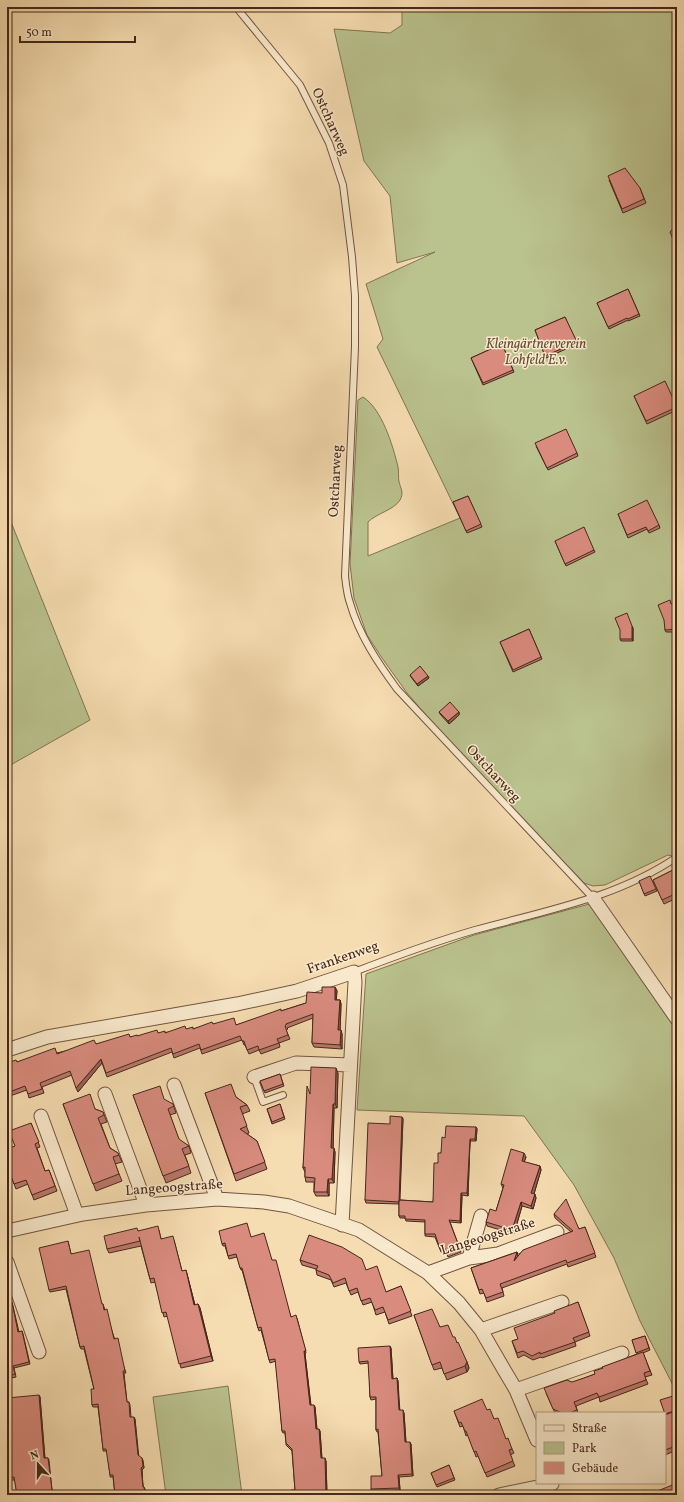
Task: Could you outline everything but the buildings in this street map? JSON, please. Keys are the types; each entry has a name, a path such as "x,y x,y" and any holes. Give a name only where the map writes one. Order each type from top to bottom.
{"street":[{"path":"592,898 677,1019"},
{"path":"342,1225 355,982 354,972"},
{"name":"Frankenweg","path":"7,1050 47,1037 237,1004 297,991 354,972"},
{"path":"254,1077 296,1063 350,1065"},
{"path":"174,1084 217,1199"},
{"path":"105,1094 146,1205"},
{"path":"41,1116 77,1215"},
{"name":"Langeoogstraße","path":"7,1231 77,1215 146,1205 217,1199 264,1202 289,1206 359,1230 428,1273 459,1303 481,1330 516,1390 536,1438"},
{"path":"469,1258 481,1216"},
{"name":"Langeoogstraße","path":"428,1273 469,1258 498,1254 557,1232"},
{"path":"7,1262 39,1352"},
{"path":"481,1330 562,1302"},
{"path":"516,1390 622,1353"},
{"path":"499,1495 554,1487"}],"lane":[{"name":"Ostcharweg","path":"236,7 300,85 329,143 343,186 354,288 355,340 355,374 347,503 345,576 349,603 357,623 377,661 397,689 592,898"},
{"name":"Frankenweg","path":"354,972 473,931 592,898 631,882 677,857"},
{"path":"254,1077 263,1102 283,1095"}],"green space":[{"name":"Kleingärtnerverein Lohfeld E.v.","path":"402,7 677,7 677,857 668,855 605,885 593,886 584,883 451,744 407,693 382,658 367,635 354,598 350,564 358,400 363,397 370,403 376,410 386,429 398,467 402,493 400,500 394,506 368,522 368,556 460,518 377,347 383,339 366,284 435,252 397,263 390,196 364,161 334,29 390,33 402,25"},
{"path":"7,512 90,720 7,767"},
{"path":"597,902 677,1014 677,1393 640,1321 614,1258 574,1185 524,1116 357,1110 366,974 474,935"},
{"path":"228,1386 242,1495 166,1495 153,1397"}]}
